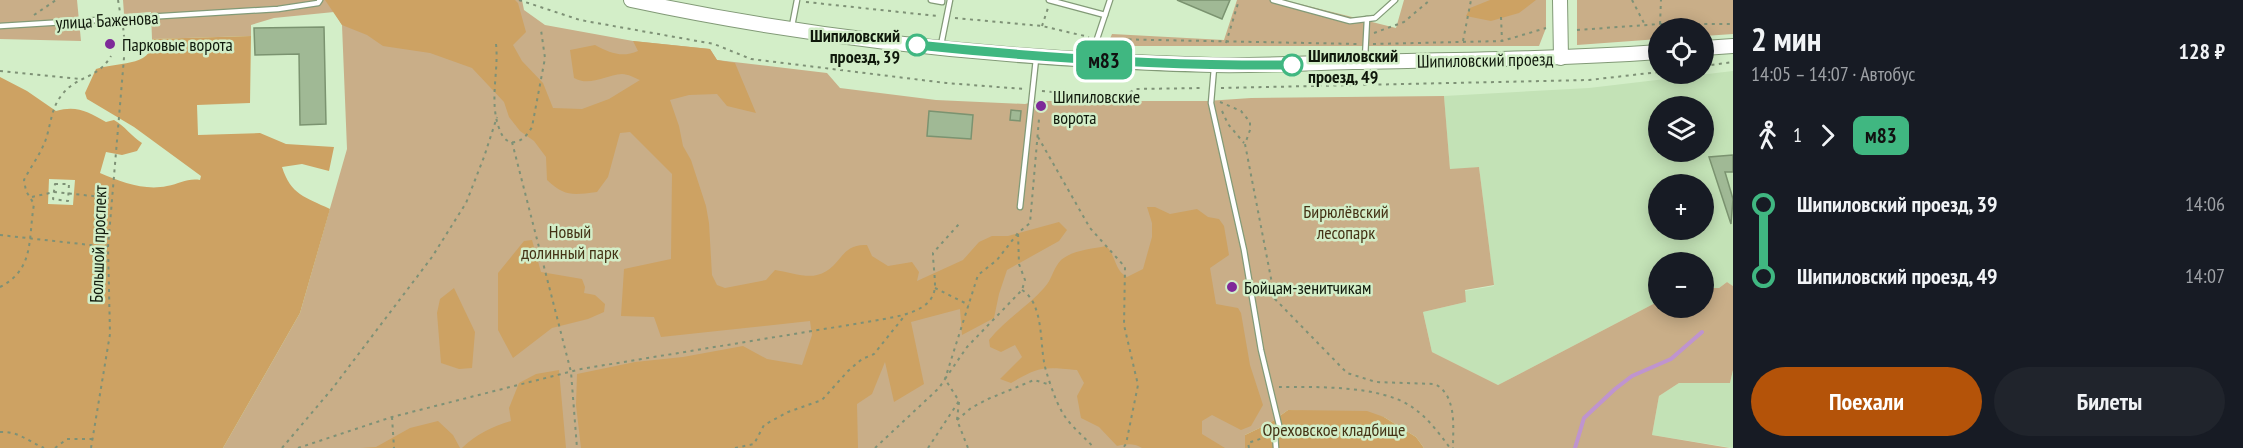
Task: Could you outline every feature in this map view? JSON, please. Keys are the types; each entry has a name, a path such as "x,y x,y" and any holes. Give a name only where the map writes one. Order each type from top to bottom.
{"main road":[{"name":"Шипиловский проезд","path":"631,0 712,17 792,29 941,48 1094,60 1214,65 1561,58 1648,53"},
{"path":"1560,0 1561,58"},
{"path":"1714,47 1733,46"}],"lane":[{"name":"улица Баженова","path":"0,26 278,9 318,3 320,0"},
{"path":"792,29 797,0"},
{"path":"931,0 942,2 942,0"},
{"path":"941,48 950,0"},
{"path":"1050,0 1105,15"},
{"path":"1094,60 1096,39 1110,0"},
{"path":"1273,0 1350,21 1375,18 1395,0"},
{"path":"1364,63 1367,19"},
{"path":"1020,207 1037,56"},
{"path":"1214,65 1214,88 1211,103 1244,250 1261,350 1279,425 1275,435 1276,448"}],"path":[{"path":"24,24 40,9 56,0"},
{"name":"Большой проспект","path":"91,448 110,334 108,247 126,40 118,0"},
{"path":"519,0 528,3"},
{"path":"797,0 1042,26 1096,39 1366,44 1502,41 1546,28"},
{"path":"1042,26 1050,0"},
{"path":"1226,43 1239,0"},
{"path":"1366,36 1404,22 1430,0"},
{"path":"1463,41 1471,0"},
{"path":"1632,0 1645,25"},
{"path":"1661,18 1662,1"},
{"path":"1501,17 1502,41"},
{"path":"1714,24 1733,24"},
{"path":"1577,30 1648,25"},
{"path":"496,44 498,60 495,78 499,128 505,138 512,142 521,141 532,128 545,58 541,30"},
{"path":"0,287 13,280 26,263 34,204 26,191 24,180 44,145 53,109 69,87 97,73 111,56"},
{"path":"1714,65 1733,62"},
{"path":"0,71 81,79"},
{"path":"1214,88 1228,124 1245,144 1275,299 1347,373 1376,382 1435,384 1442,388 1447,395 1453,414 1451,448"},
{"path":"1220,102 1246,115 1250,122 1250,130 1245,144"},
{"path":"945,379 978,275 997,260 1018,233 1030,223 1039,119 1033,113"},
{"path":"282,448 332,389 432,257 466,203 497,117"},
{"path":"1038,137 1090,228 1125,267 1124,325 1138,385 1126,444 1123,448"},
{"path":"512,142 571,372 577,448"},
{"path":"55,184 69,184 68,201 53,200 54,192 55,184"},
{"path":"31,197 54,192 112,198"},
{"path":"298,448 392,417 613,362 906,314 926,304 935,288 933,253 958,224"},
{"path":"875,448 939,388 967,347 1022,290 1025,280 1019,264 1018,233"},
{"path":"0,235 108,247"},
{"path":"935,288 969,305"},
{"path":"1022,290 1028,293 1035,309 1043,341 1044,363 1058,405 1071,427 1094,448"},
{"path":"735,448 754,444 764,425 788,412 822,400 848,371 862,359 874,354 906,314"},
{"path":"945,379 959,401 957,420 968,448"},
{"path":"957,420 971,408 988,399 1034,380 1052,385"},
{"path":"1271,387 1358,390 1394,397 1412,407 1433,425 1451,448"},
{"path":"928,448 959,401"},
{"path":"392,417 394,448"},
{"path":"0,432 8,431 23,436 44,448"},
{"path":"1249,448 1248,443 1275,435"},
{"path":"55,448 68,439 93,439"},
{"path":"305,446 310,448"}],"shaded area":[{"path":"1733,71 1733,286 1727,282 1719,288 1714,288 1714,252 1648,252 1648,307 1498,385 1432,352 1423,312 1466,302 1464,291 1494,286 1479,167 1450,170 1444,96 1589,88 1648,81 1648,84 1714,84 1714,73"},
{"path":"1733,370 1733,448 1652,435 1659,396 1679,383 1730,383"}],"green space":[{"path":"0,0 77,0 81,41 0,39"},
{"name":"Новый долинный парк","path":"123,0 522,0 524,10 545,25 633,41 710,49 717,60 827,73 840,88 936,100 1025,104 1037,101 1207,101 1251,98 1444,96 1450,169 1479,167 1494,285 1465,290 1466,302 1423,312 1432,352 1498,385 1648,307 1648,318 1714,318 1714,288 1719,288 1727,282 1733,286 1733,370 1730,383 1679,383 1659,396 1652,435 1730,448 1424,448 1416,437 1384,417 1288,410 1270,423 1245,435 1245,448 223,448 300,313 347,149 342,25 334,12 274,18 251,25 251,36 152,39 151,12 124,14"},
{"path":"325,0 515,0 518,3 526,32 513,45 522,61 543,83 553,108 582,109 609,99 640,80 622,74 592,81 574,78 570,50 595,45 611,52 627,54 638,51 633,41 710,49 717,60 735,63 756,113 727,106 717,94 689,95 670,100 683,146 691,160 706,206 712,275 717,285 725,288 766,280 775,270 817,275 831,268 845,252 858,245 867,245 872,256 888,266 912,262 919,272 917,281 963,260 979,242 992,236 1008,236 1059,222 1067,230 1059,241 1007,270 994,318 962,335 960,309 911,322 924,384 894,402 885,362 872,394 857,404 858,448 581,448 576,405 577,374 635,362 683,357 743,346 767,359 802,365 812,335 810,321 661,337 654,317 621,316 624,269 671,259 672,174 630,132 620,133 608,177 597,192 570,194 564,192 547,180 546,157 534,141 520,131 509,117 504,102 472,68 430,53 383,46 367,35 342,25"},
{"path":"1237,0 1284,0 1396,28 1404,0 1546,0 1546,28 1539,46 1113,46 1109,41 1112,34 1224,40"},
{"path":"1490,0 1536,0 1519,13 1491,21 1466,16 1470,8"},
{"path":"1577,0 1733,0 1733,34 1714,35 1714,18 1648,18 1648,40 1577,45"},
{"path":"251,36 250,103 197,105 198,135 260,133 286,144 334,147 329,171 302,164 282,167 290,184 300,194 330,209 300,313 223,448 0,448 0,77 27,91 56,111 76,109 106,122 114,120 142,143 137,151 122,155 106,152 100,173 125,182 150,187 200,180 201,176 134,127 87,99 85,93 96,69 141,59 151,48 152,39","holes":["49,179 75,180 73,205 48,204"]},
{"path":"1147,207 1155,207 1170,214 1197,209 1208,217 1219,219 1224,226 1229,255 1210,268 1216,304 1238,308 1241,313 1250,365 1263,405 1251,426 1241,430 1212,415 1202,421 1202,434 1225,448 1142,448 1130,444 1117,446 1099,427 1081,418 1077,396 1084,383 1077,370 1042,369 1011,383 1000,379 1022,357 1015,345 1001,352 990,347 989,340 1044,288 1061,260 1077,252 1106,246 1120,270 1127,277 1143,269 1152,237 1152,223"},
{"path":"532,240 541,272 582,279 585,287 584,293 595,295 605,304 604,312 588,319 552,328 513,358 498,330 498,273 524,241"},
{"path":"454,288 475,332 472,368 459,369 441,363 437,313 440,299"},
{"path":"559,370 566,448 462,448 485,432 511,421 509,408 519,383 536,374"},
{"name":"Ореховское кладбище","path":"1288,410 1367,411 1384,417 1416,437 1424,448 1245,448 1245,435 1270,423"},
{"path":"438,421 453,435 460,448 361,448 376,447 410,428"}],"building":[{"path":"1177,0 1230,0 1222,19"},
{"path":"324,27 326,124 300,125 299,54 255,55 254,28"},
{"path":"1011,110 1021,111 1020,121 1010,120"},
{"path":"929,111 973,115 971,139 927,136"},
{"path":"1733,155 1733,172 1725,172 1733,199 1731,224 1711,162 1714,162 1714,157"}],"waterway":[{"path":"1575,448 1584,418 1615,389 1632,376 1671,359 1702,332"}],"bus line":[{"name":"м83","path":"917,45 1094,60 1214,65 1292,65"}],"place":[{"name":"Парковые ворота","path":"110,44"},
{"name":"Шипиловский проезд, 39","path":"917,45"},
{"name":"Шипиловский проезд, 49","path":"1292,65"},
{"name":"Шипиловские ворота","path":"1041,106"},
{"name":"Бойцам-зенитчикам","path":"1232,287"}],"park label":[{"name":"Бирюлёвский лесопарк","path":"1346,221"}]}
